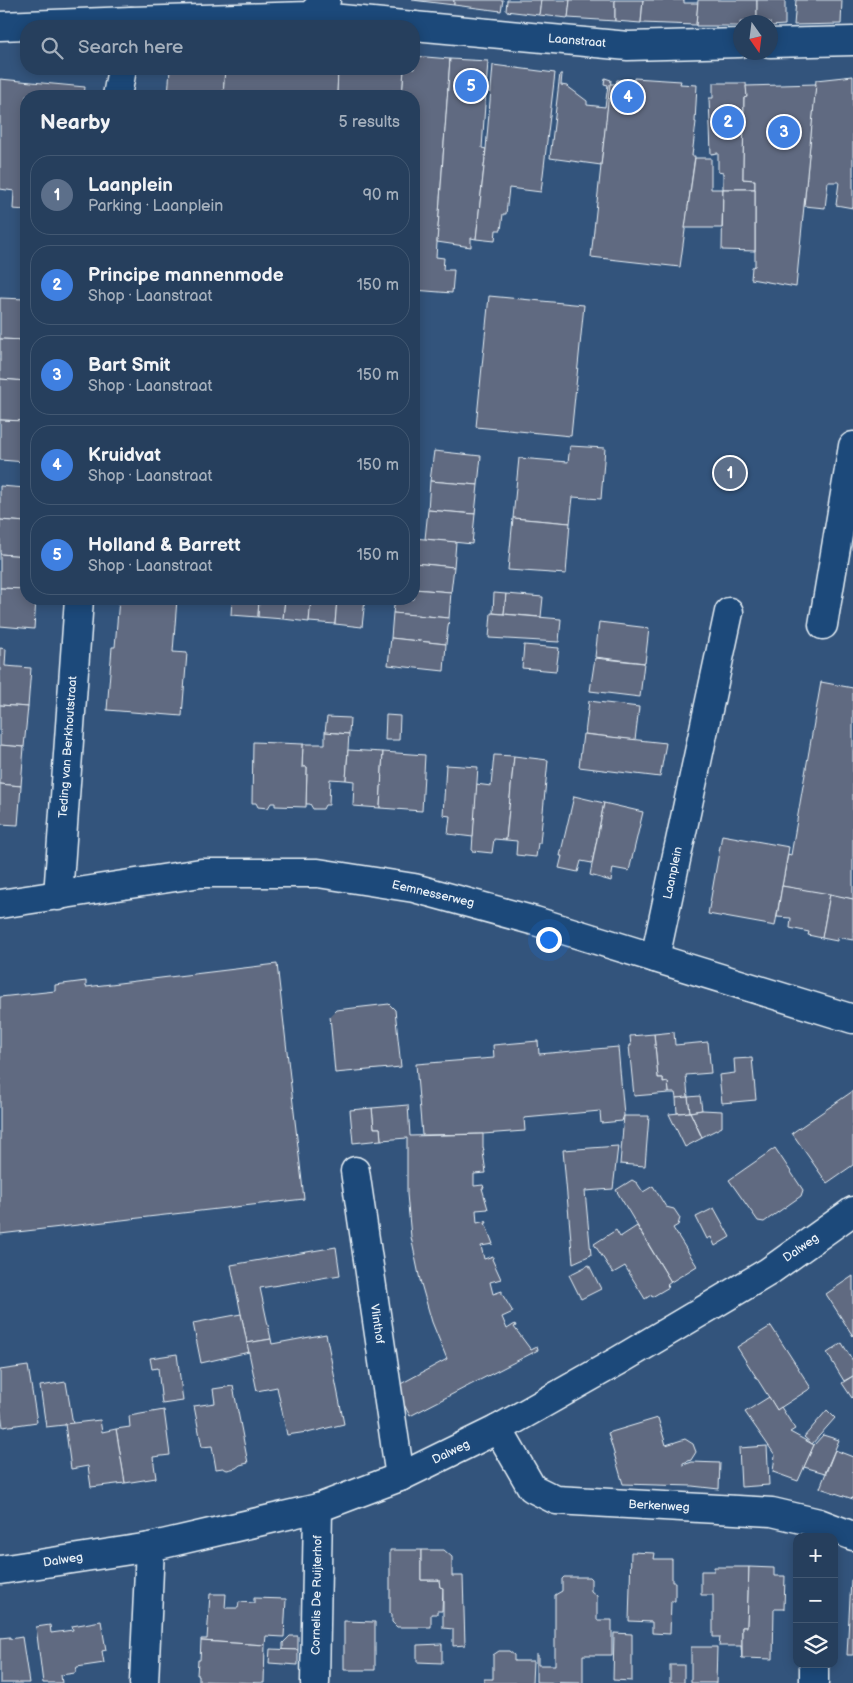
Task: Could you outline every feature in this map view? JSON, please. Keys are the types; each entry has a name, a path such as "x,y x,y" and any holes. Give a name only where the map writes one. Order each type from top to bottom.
{"street":[{"name":"Laanstraat","path":"177,20 318,8 382,20"},
{"name":"Laanstraat","path":"0,26 20,26"},
{"name":"Laanstraat","path":"420,27 628,46 733,43"},
{"path":"778,43 853,41"},
{"path":"118,90 121,75"},
{"path":"823,625 853,446"},
{"name":"Teding van Berkhoutstraat","path":"58,896 79,605"},
{"name":"Laanplein","path":"655,958 728,612"},
{"name":"Eemnesserweg","path":"0,904 200,873 318,873 414,888 535,920 853,1019"},
{"name":"Vlinthof","path":"355,1171 400,1477"},
{"name":"Dalweg","path":"0,1570 150,1547 318,1508 400,1477 498,1429 618,1361 768,1272 853,1212"},
{"name":"Berkenweg","path":"498,1429 532,1488 556,1500 772,1512 818,1530 853,1536"},
{"name":"Cornelis De Ruijterhof","path":"315,1683 318,1508"},
{"path":"144,1683 150,1547"},
{"path":"814,1668 814,1683"}],"building":[{"path":"412,0 454,0 454,5"},
{"path":"454,0 503,0 501,11 454,5"},
{"path":"507,0 541,0 539,15 506,11"},
{"path":"541,0 570,0 568,18 539,15"},
{"path":"570,0 615,0 615,21 568,18"},
{"path":"615,0 643,0 641,23 615,21"},
{"path":"643,0 684,0 684,3 698,3 696,25 641,23"},
{"path":"698,0 757,0 757,15 733,15 733,26 696,26"},
{"path":"757,0 785,0 785,25 778,25 778,15 757,15"},
{"path":"796,0 842,0 841,24 794,25"},
{"path":"420,56 450,59 436,257 444,258 443,270 454,270 452,293 420,290 420,90 402,90 404,75 420,75"},
{"path":"450,59 488,61 482,148 486,149 476,239 471,238 471,247 437,242"},
{"path":"493,65 555,73 541,192 509,188 506,214 503,214 501,230 496,230 495,241 476,239"},
{"path":"560,74 562,74 561,85 567,86 587,101 587,105 605,107 608,85 604,84 605,78 611,80 601,165 550,158"},
{"path":"170,75 225,75 223,90 168,90"},
{"path":"225,75 338,75 337,90 223,90"},
{"path":"338,75 404,75 402,90 337,90"},
{"path":"853,76 853,208 836,205 839,182 828,182 825,208 804,206 816,80"},
{"path":"634,78 681,81 680,84 697,85 696,122 692,156 695,156 680,267 591,257 610,84 616,84 617,80 634,81"},
{"path":"0,79 85,87 85,90 20,90 20,210 13,209 14,191 0,189"},
{"path":"713,83 746,83 747,97 744,98 743,179 755,180 755,189 723,189 723,173 718,172 718,153 711,154 709,98 713,98"},
{"path":"816,84 796,287 751,279 752,267 755,266 755,180 743,179 744,98 747,97 746,86"},
{"path":"695,158 711,158 711,189 723,189 722,228 685,228"},
{"path":"723,189 755,189 755,251 722,250"},
{"path":"489,296 584,305 571,436 476,427"},
{"path":"0,298 20,299 20,340 0,339"},
{"path":"0,339 20,340 20,381 0,379"},
{"path":"0,379 20,381 20,421 0,420"},
{"path":"0,420 20,421 20,462 0,460"},
{"path":"570,446 605,448 601,499 573,497 570,523 513,518 519,458 568,462"},
{"path":"434,451 481,456 478,485 430,481"},
{"path":"430,481 478,485 475,514 428,510"},
{"path":"0,486 20,488 20,522 0,520"},
{"path":"428,510 475,514 472,544 425,539"},
{"path":"513,518 570,523 566,574 508,570"},
{"path":"0,520 20,522 20,556 0,554"},
{"path":"420,539 456,542 454,567 420,564"},
{"path":"0,554 20,556 20,589 0,588"},
{"path":"420,564 454,567 451,592 420,589"},
{"path":"0,588 20,589 20,605 36,605 34,629 0,626"},
{"path":"420,589 451,592 449,618 393,613 394,605 420,605"},
{"path":"494,593 506,594 504,614 493,613"},
{"path":"506,594 543,597 541,617 504,614"},
{"path":"118,605 177,605 173,652 187,653 182,716 107,710 112,647 115,647"},
{"path":"232,605 259,605 258,617 231,615"},
{"path":"259,605 284,605 283,619 258,617"},
{"path":"284,605 310,605 309,622 283,619"},
{"path":"310,605 337,605 335,624 309,622"},
{"path":"337,605 364,605 362,627 335,624"},
{"path":"393,613 449,618 446,644 391,638"},
{"path":"491,613 561,619 559,642 489,638"},
{"path":"599,622 649,628 645,663 595,657"},
{"path":"391,638 446,644 444,671 388,665"},
{"path":"524,645 559,648 556,671 522,668"},
{"path":"0,648 6,649 5,666 31,668 28,707 0,705"},
{"path":"595,658 644,663 640,697 590,691"},
{"path":"821,682 853,688 853,899 782,886 788,854 791,855"},
{"path":"589,701 639,707 635,740 585,734"},
{"path":"0,705 28,707 24,747 0,745"},
{"path":"386,715 400,716 399,740 385,740"},
{"path":"327,717 350,718 349,734 325,732"},
{"path":"325,732 349,734 346,780 330,779 329,805 325,805 323,809 313,809 310,804 306,804 307,767 302,767 303,744 325,744"},
{"path":"583,734 666,743 660,777 579,767"},
{"path":"253,742 303,744 302,767 307,767 306,807 275,806 275,803 271,803 268,808 258,807 256,803 252,803"},
{"path":"0,745 24,747 21,786 0,784"},
{"path":"348,750 383,752 380,808 353,806 354,781 346,780"},
{"path":"383,752 425,755 422,811 380,808"},
{"path":"494,755 514,756 506,840 494,839 492,853 472,851 476,784 491,786"},
{"path":"514,756 548,760 540,843 538,843 536,857 516,855 517,841 506,840"},
{"path":"446,765 478,767 473,837 448,834 450,816 443,815"},
{"path":"0,784 21,786 18,825 0,824"},
{"path":"574,796 604,803 592,863 581,861 578,872 559,868"},
{"path":"604,803 643,812 629,871 613,868 611,881 590,875"},
{"path":"722,835 789,847 775,926 708,914"},
{"path":"782,886 830,894 822,938 808,935 809,932 790,928 791,918 777,917"},
{"path":"830,894 853,899 853,940 837,937 837,941 822,938"},
{"path":"277,964 304,1199 0,1234 0,997 55,991 55,985 86,981 86,987"},
{"path":"389,1004 395,1010 401,1067 335,1073 330,1016 336,1010"},
{"path":"674,1032 675,1045 708,1042 711,1073 686,1075 688,1097 676,1098 675,1093 669,1093 668,1082 663,1083 663,1078 658,1078 654,1034"},
{"path":"654,1034 658,1078 663,1078 663,1083 668,1082 669,1093 634,1096 629,1046 631,1046 630,1036"},
{"path":"538,1041 539,1054 618,1047 624,1115 622,1121 601,1123 600,1111 524,1118 525,1131 422,1135 416,1064 494,1058 493,1045"},
{"path":"752,1058 756,1100 722,1103 719,1075 735,1073 734,1059"},
{"path":"853,1091 853,1165 827,1183 792,1133"},
{"path":"700,1096 702,1110 690,1112 688,1097"},
{"path":"688,1097 690,1112 677,1113 676,1098"},
{"path":"408,1105 410,1136 483,1134 486,1173 474,1174 474,1186 483,1185 484,1188 482,1188 488,1209 476,1210 477,1223 486,1221 487,1223 485,1223 493,1244 481,1246 484,1259 493,1256 492,1259 501,1279 490,1282 493,1294 502,1291 513,1312 502,1317 507,1329 515,1324 516,1326 514,1327 531,1350 537,1347 538,1350 410,1416 395,1387 447,1359 432,1322 420,1280 411,1237 407,1194 407,1138 381,1140 380,1128 374,1128 372,1108"},
{"path":"372,1108 374,1128 380,1128 381,1140 353,1143 350,1110"},
{"path":"702,1110 722,1111 722,1127 702,1137 690,1112"},
{"path":"690,1112 702,1138 685,1147 669,1114"},
{"path":"624,1116 649,1116 645,1166 620,1164"},
{"path":"618,1146 613,1189 585,1191 591,1255 573,1263 563,1150"},
{"path":"775,1148 803,1190 801,1196 764,1222 758,1221 729,1180"},
{"path":"632,1180 637,1183 643,1192 653,1186 666,1207 674,1209 680,1218 678,1225 673,1228 697,1266 671,1282 616,1190"},
{"path":"714,1208 730,1237 715,1246 711,1237 707,1239 696,1217"},
{"path":"637,1226 671,1282 667,1285 669,1287 645,1299 625,1266 613,1273 594,1244 616,1230 620,1237"},
{"path":"336,1247 340,1275 260,1288 271,1339 247,1343 231,1265"},
{"path":"589,1265 601,1289 581,1299 569,1275"},
{"path":"853,1276 853,1336 826,1294"},
{"path":"241,1314 249,1352 201,1363 193,1323"},
{"path":"771,1326 811,1388 777,1410 737,1347"},
{"path":"326,1334 344,1424 307,1433 287,1435 277,1387 257,1391 247,1343 271,1339 272,1344"},
{"path":"842,1343 853,1361 853,1376 844,1381 827,1353"},
{"path":"177,1354 183,1401 162,1404 158,1368 152,1369 150,1358"},
{"path":"28,1366 37,1422 3,1427 0,1406 0,1370"},
{"path":"853,1376 853,1397 852,1398 842,1383"},
{"path":"66,1382 73,1424 46,1427 40,1386"},
{"path":"233,1386 248,1463 227,1470 223,1468 216,1469 212,1446 202,1447 194,1406 215,1403 213,1389"},
{"path":"769,1397 777,1410 781,1407 795,1429 790,1432 814,1445 798,1481 773,1472 775,1455 745,1412"},
{"path":"164,1410 170,1455 153,1457 156,1478 125,1483 116,1429 130,1427 129,1416"},
{"path":"827,1410 835,1418 812,1444 804,1437"},
{"path":"658,1418 666,1445 685,1439 693,1444 696,1452 691,1460 683,1463 683,1465 692,1462 720,1463 719,1489 692,1486 623,1484 608,1433"},
{"path":"100,1420 102,1432 116,1429 125,1483 91,1487 88,1466 71,1469 65,1424"},
{"path":"823,1435 839,1440 825,1473 804,1467 814,1445"},
{"path":"767,1446 769,1485 741,1487 739,1448"},
{"path":"835,1450 853,1457 853,1499 820,1488"},
{"path":"390,1550 421,1550 421,1580 439,1580 440,1587 443,1588 442,1611 437,1611 437,1614 431,1614 431,1627 397,1627 392,1622 392,1614 390,1613"},
{"path":"421,1550 444,1550 452,1557 452,1576 463,1576 465,1645 453,1646 453,1629 443,1628 443,1588 440,1587 439,1580 421,1580"},
{"path":"631,1552 655,1553 654,1559 672,1559 672,1582 675,1582 675,1601 671,1601 670,1634 652,1633 652,1622 629,1621"},
{"path":"714,1567 749,1567 747,1627 742,1627 742,1658 741,1646 719,1646 720,1637 713,1637 713,1595 701,1595 701,1571 714,1571"},
{"path":"749,1567 774,1568 774,1576 785,1576 784,1609 774,1609 773,1659 742,1658 742,1627 747,1627"},
{"path":"564,1577 589,1577 591,1579 591,1591 597,1596 597,1620 612,1620 612,1655 583,1655 583,1683 536,1682 536,1655 538,1655 538,1665 555,1665 555,1595 562,1591 562,1579"},
{"path":"853,1579 853,1655 847,1655 851,1580"},
{"path":"210,1594 226,1594 225,1608 238,1608 239,1602 254,1603 254,1598 286,1599 284,1637 266,1636 265,1645 201,1641 201,1639 207,1639"},
{"path":"101,1621 106,1650 102,1651 104,1663 77,1667 75,1673 61,1675 62,1683 43,1683 36,1627 50,1625 51,1633 73,1630 72,1626"},
{"path":"344,1621 375,1622 375,1670 344,1670"},
{"path":"614,1633 632,1634 632,1681 613,1680"},
{"path":"290,1636 298,1636 298,1650 283,1650 283,1643"},
{"path":"10,1637 10,1639 22,1637 29,1683 0,1683 0,1638"},
{"path":"201,1641 265,1645 264,1683 199,1681 199,1675 197,1675"},
{"path":"442,1644 442,1663 417,1662 417,1645"},
{"path":"691,1647 717,1647 716,1683 691,1683"},
{"path":"270,1649 298,1650 298,1665 269,1663"},
{"path":"499,1651 509,1651 514,1655 514,1661 533,1661 532,1683 484,1683 484,1679 493,1679 493,1655"},
{"path":"670,1665 684,1665 684,1683 670,1683"}],"place":[{"name":"Holland & Barrett","path":"471,86"},
{"name":"Kruidvat","path":"628,97"},
{"name":"Principe mannenmode","path":"728,122"},
{"name":"Bart Smit","path":"784,132"},
{"name":"Laanplein","path":"730,473"}]}
